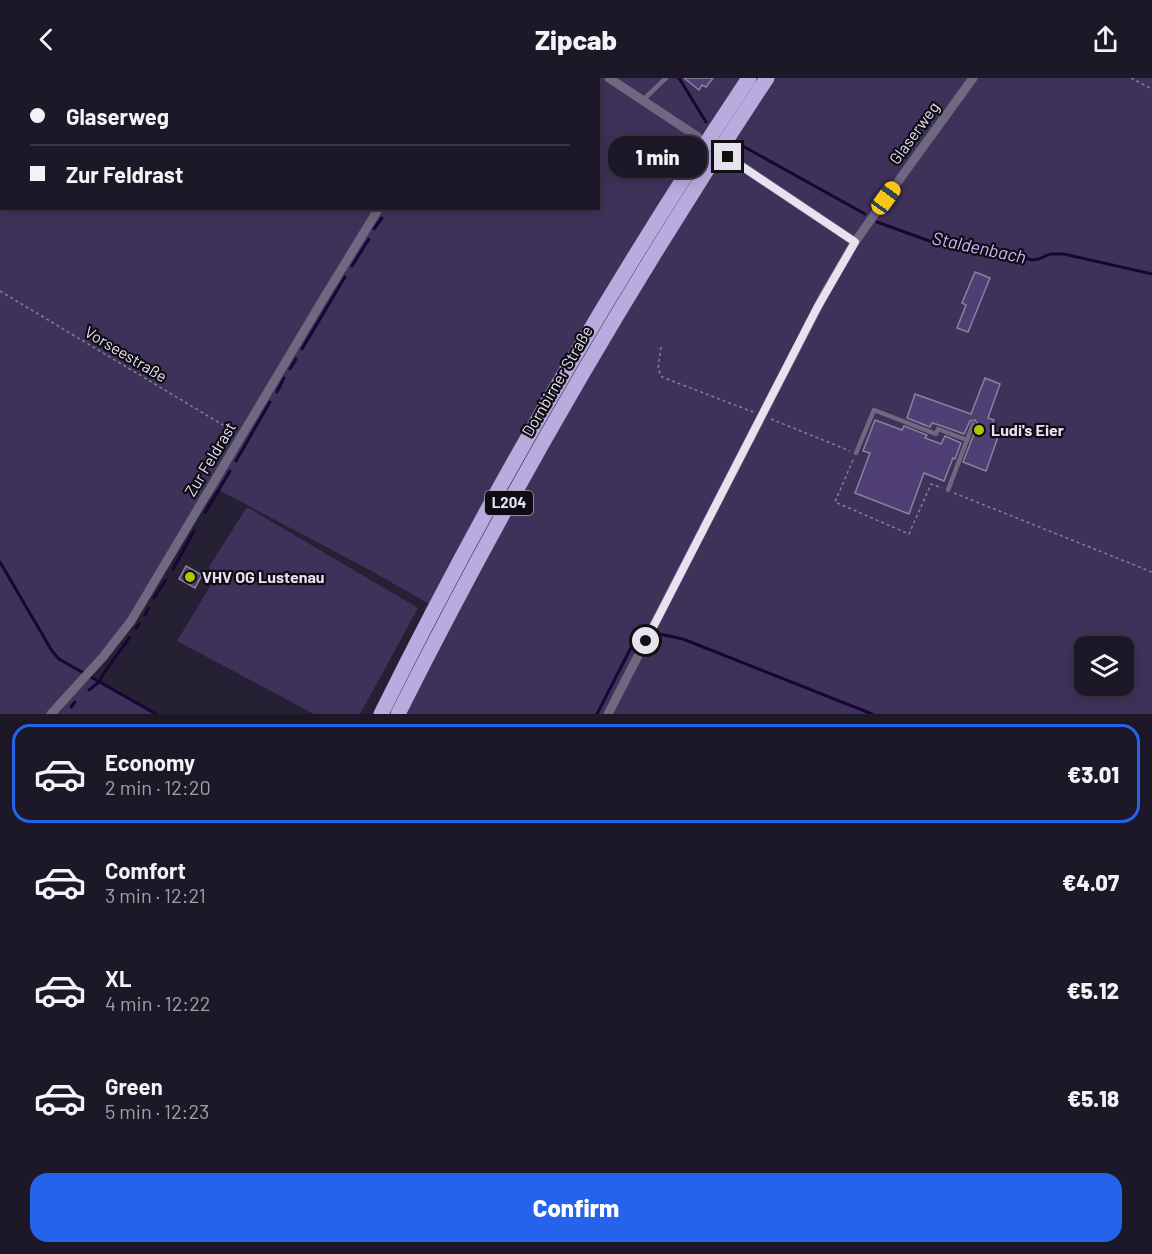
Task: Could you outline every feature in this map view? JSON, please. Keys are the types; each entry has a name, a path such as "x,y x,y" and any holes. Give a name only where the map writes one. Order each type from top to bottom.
{"main road":[{"name":"Dornbirner Straße","path":"381,714 439,599 541,412 654,225 749,78"},
{"name":"Dornbirner Straße","path":"398,714 502,515 583,372 662,242 767,78"}],"street":[{"path":"609,78 698,137"},
{"name":"Glaserweg","path":"608,714 825,293 855,242 973,78"},
{"path":"728,157 855,242"},
{"name":"Zur Feldrast","path":"51,714 113,646 131,621 379,210"}],"lane":[{"path":"643,100 666,78"},
{"path":"856,453 874,410 936,434 938,429 967,440"},
{"path":"948,490 973,424"}],"path":[{"path":"1131,78 1152,90"},
{"name":"Vorseestraße","path":"0,291 241,436"},
{"path":"661,347 658,369 662,377 856,453 835,502 909,534 931,484 1152,572"}],"shaded area":[{"path":"600,78 1152,78 1152,714 398,714 442,611 217,489 173,546 118,634 49,714 0,714 0,210 600,210"},
{"path":"247,507 418,608 360,714 314,714 177,641 214,580 209,567"},
{"path":"90,677 156,714 56,714"}],"building":[{"path":"684,78 713,78 706,87 702,85 699,90"},
{"path":"975,272 990,278 968,332 957,328 966,305 962,303"},
{"path":"985,378 1000,384 988,418 994,420 990,431 999,434 986,471 963,462 977,426 975,420 970,421 964,434 932,423 930,427 907,418 915,394 971,414"},
{"path":"875,420 902,430 904,426 927,435 925,438 941,444 945,436 961,443 944,481 924,473 909,514 855,493 870,453 863,451"},
{"name":"VHV OG Lustenau","path":"186,566 202,575 195,588 179,579"}],"waterway":[{"name":"Staldenbach","path":"679,78 706,122"},
{"name":"Staldenbach","path":"739,144 865,214"},
{"path":"374,229 382,218"},
{"name":"Staldenbach","path":"877,222 935,243 1012,254 1032,260 1050,254 1064,254 1152,274"},
{"path":"352,266 369,239"},
{"path":"302,349 345,277"},
{"path":"290,369 296,359"},
{"path":"277,392 284,378"},
{"path":"236,461 270,402"},
{"path":"205,513 230,471"},
{"path":"173,569 194,531"},
{"path":"0,562 52,651 59,659 156,714"},
{"path":"154,598 166,580"},
{"path":"145,615 149,608"},
{"path":"136,628 139,624"},
{"path":"597,714 640,630"},
{"path":"659,634 683,639 872,714"},
{"path":"89,690 99,682 130,637"},
{"path":"71,707 75,702"}],"place":[{"name":"Ludi's Eier","path":"979,430"},
{"name":"VHV OG Lustenau","path":"190,577"}],"route":[{"path":"646,641 817,308 855,242 728,157"}]}
